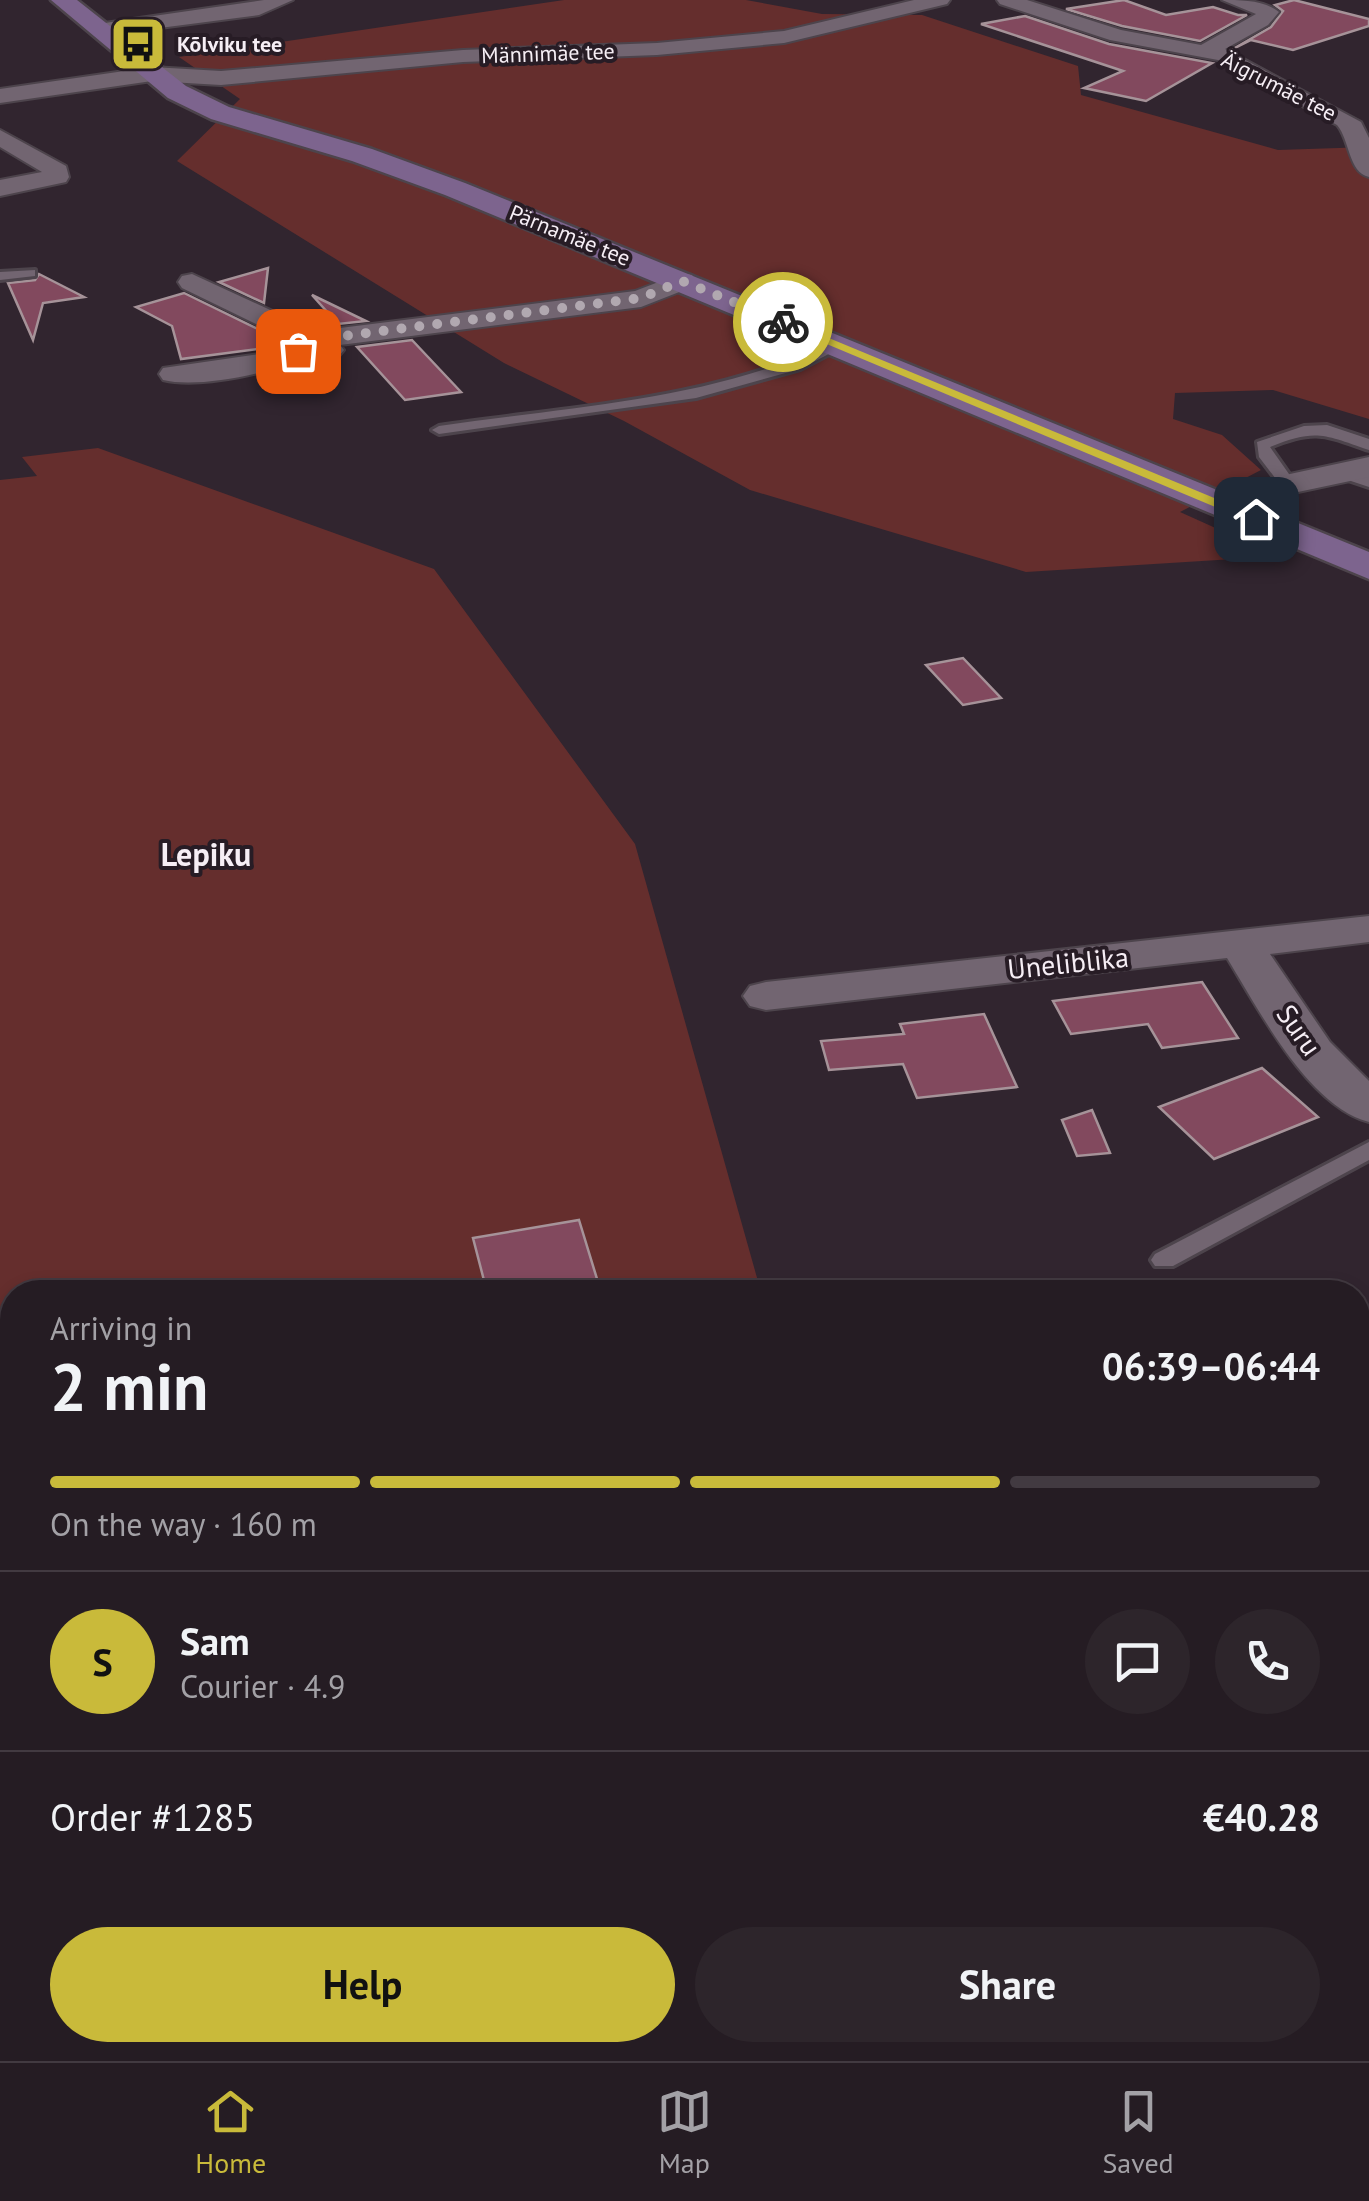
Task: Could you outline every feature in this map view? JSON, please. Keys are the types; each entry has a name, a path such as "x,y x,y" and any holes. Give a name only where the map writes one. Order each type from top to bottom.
{"main road":[{"name":"Pärnamäe tee","path":"63,0 164,83 220,113 411,172 839,345 1232,509 1360,568"}],"street":[{"path":"98,30 259,9 284,0"},
{"name":"Männimäe tee","path":"164,83 463,56 657,49 784,37 940,0"},
{"path":"1007,0 1118,36 1207,50"},
{"name":"Äigrumäe tee","path":"1207,50 1261,21 1269,12 1232,0"},
{"name":"Äigrumäe tee","path":"1207,50 1361,129 1369,170"},
{"path":"0,96 164,83"},
{"path":"0,137 56,171 57,177 0,188"},
{"path":"174,374 266,361 298,351 312,340 641,298 682,281"},
{"path":"192,282 350,362"},
{"path":"1232,509 1288,484 1360,474"},
{"name":"Uneliblika","path":"766,996 1369,929"},
{"name":"Suru","path":"1241,944 1306,1045 1344,1089 1369,1106"}],"lane":[{"path":"0,276 30,273"},
{"path":"439,430 638,405 774,373 839,345"},
{"path":"1288,484 1267,458 1262,445 1312,426 1329,427 1369,445"},
{"path":"1164,1260 1369,1150"}],"shaded area":[{"path":"564,0 746,0 822,14 922,15 1078,66 1081,95 1278,150 1369,147 1369,419 1273,390 1175,393 1173,419 1222,435 1261,470 1180,512 1251,544 1250,558 1026,572 750,490 624,421 504,363 177,161 240,99 179,57"},
{"path":"98,448 434,569 635,844 758,1280 0,1280 0,480 37,476 22,457"}],"building":[{"path":"1124,0 1166,15 1213,7 1247,15 1200,41 1122,26 1066,9"},
{"path":"1294,0 1369,19 1369,26 1293,50 1251,40 1233,49 1271,27 1283,11 1275,5"},
{"path":"1025,16 1109,44 1212,63 1146,101 1084,88 1123,71 981,24"},
{"path":"268,268 264,303 219,282"},
{"path":"39,274 84,297 43,303 33,340 8,283 35,280"},
{"path":"184,293 260,330 258,349 181,359 172,326 136,307"},
{"path":"312,295 366,321 338,324"},
{"path":"412,340 461,392 405,400 357,347"},
{"path":"963,658 1001,698 963,705 926,665"},
{"path":"1202,982 1238,1038 1162,1048 1148,1024 1071,1034 1053,1001"},
{"path":"984,1014 1017,1087 917,1098 903,1064 829,1070 821,1041 904,1034 900,1024"},
{"path":"1262,1068 1318,1117 1214,1159 1159,1107"},
{"path":"1092,1110 1110,1153 1077,1156 1062,1120"},
{"path":"579,1220 597,1280 484,1280 473,1238"}],"way so far":[{"path":"298,351 312,340 641,298 682,281 783,322"}],"place":[{"name":"Kõlviku tee","path":"138,44"}],"district":[{"name":"Lepiku","path":"206,855"}],"route":[{"path":"783,322 1256,519"}]}
